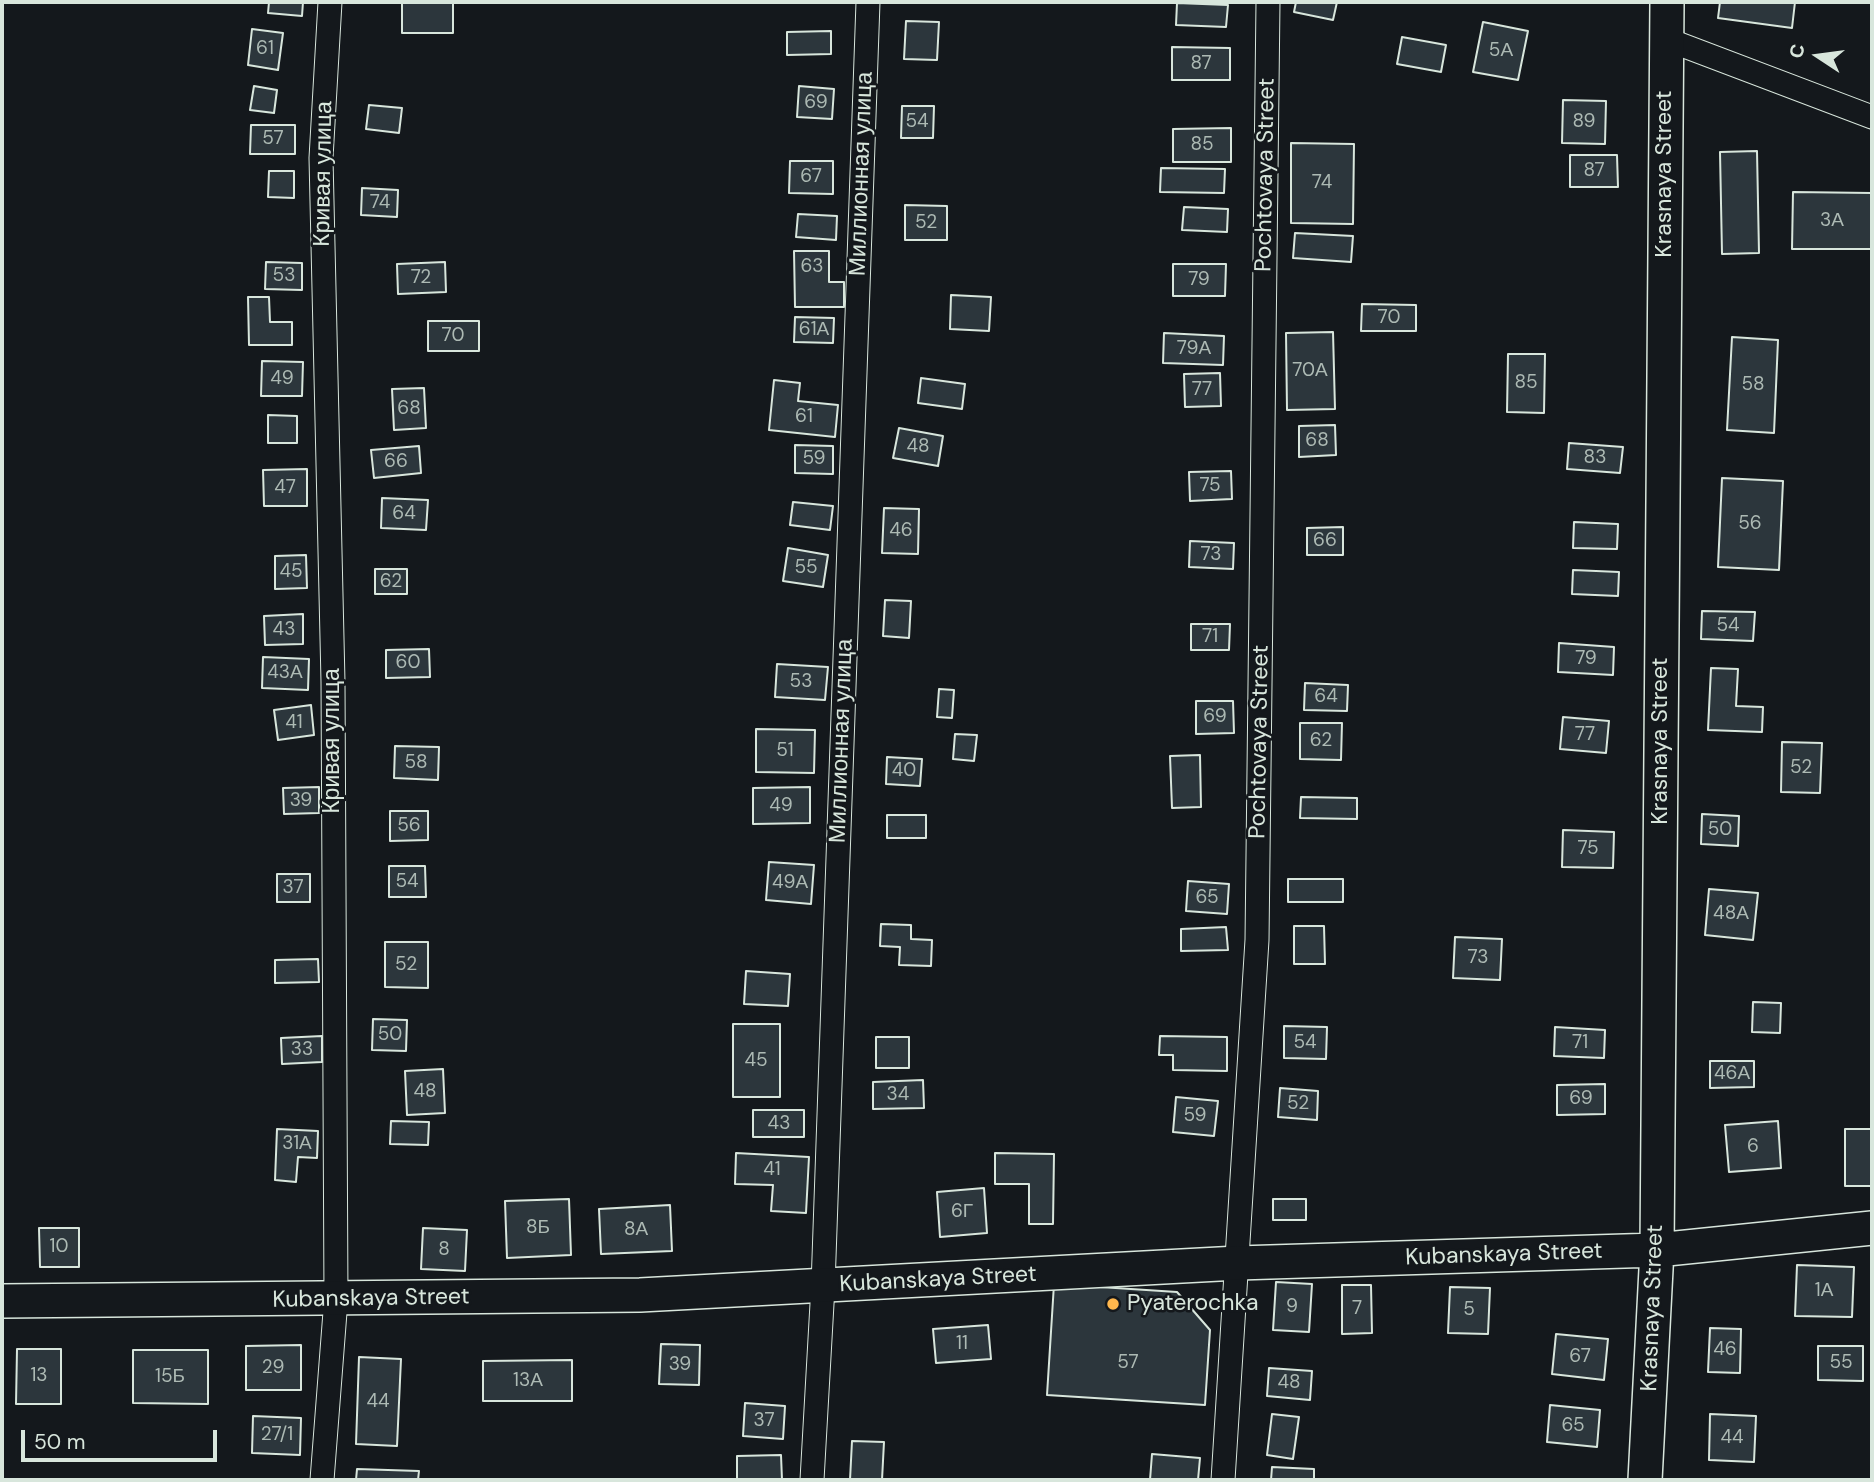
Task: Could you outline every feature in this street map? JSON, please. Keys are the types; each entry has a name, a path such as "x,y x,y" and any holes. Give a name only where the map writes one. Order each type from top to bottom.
{"main road":[{"name":"Krasnaya Street","path":"1645,1480 1657,1250 1667,2"},
{"name":"Kubanskaya Street","path":"2,1301 640,1295 1238,1263 1657,1250 1872,1228"}],"street":[{"name":"Кривая улица","path":"322,1480 336,1299 332,682 321,158 330,2"},
{"name":"Миллионная улица","path":"811,1480 823,1286 868,2"},
{"name":"Pochtovaya Street","path":"1223,1480 1257,940 1268,2"},
{"path":"1666,39 1872,117"}],"building":[{"path":"269,2 303,2 302,16 268,13"},
{"path":"402,2 453,2 453,33 402,33"},
{"path":"1296,2 1337,2 1333,20 1294,12"},
{"path":"1720,2 1795,2 1792,28 1718,18"},
{"path":"1177,3 1228,5 1226,27 1176,25"},
{"path":"906,21 939,22 937,60 904,59"},
{"path":"1483,22 1528,31 1518,80 1473,72"},
{"path":"252,29 283,33 278,70 248,65"},
{"path":"831,31 831,54 787,55 787,32"},
{"path":"1402,37 1446,45 1441,72 1397,64"},
{"path":"1172,47 1230,48 1230,80 1172,80"},
{"path":"254,86 277,90 274,113 250,110"},
{"path":"799,86 834,89 832,119 797,117"},
{"path":"1563,100 1606,101 1605,144 1562,143"},
{"path":"369,105 402,108 399,133 366,129"},
{"path":"902,106 934,106 933,138 901,138"},
{"path":"251,125 295,125 295,154 250,154"},
{"path":"1231,128 1231,162 1173,162 1173,129"},
{"path":"1291,143 1354,144 1353,224 1291,223"},
{"path":"1757,151 1759,253 1722,254 1720,152"},
{"path":"1570,155 1617,155 1618,187 1570,187"},
{"path":"790,161 833,161 833,194 789,193"},
{"path":"1161,168 1225,169 1224,193 1160,192"},
{"path":"269,171 294,171 294,198 268,197"},
{"path":"362,188 398,190 397,217 361,215"},
{"path":"1793,192 1872,193 1872,249 1792,249"},
{"path":"905,205 947,206 947,240 905,240"},
{"path":"1184,207 1228,209 1227,232 1182,230"},
{"path":"798,214 837,216 836,240 796,237"},
{"path":"1295,233 1353,236 1351,262 1293,258"},
{"path":"794,251 829,251 829,282 844,282 844,307 795,307"},
{"path":"266,262 302,263 302,290 265,289"},
{"path":"445,262 446,292 398,294 397,264"},
{"path":"1173,264 1226,264 1225,296 1173,296"},
{"path":"951,295 991,297 989,331 950,329"},
{"path":"248,297 269,297 270,322 292,322 292,345 249,345"},
{"path":"1362,304 1416,305 1416,331 1361,331"},
{"path":"795,317 834,318 833,343 794,342"},
{"path":"428,321 479,321 479,351 428,351"},
{"path":"1333,332 1335,409 1287,410 1286,333"},
{"path":"1164,333 1224,336 1223,365 1163,363"},
{"path":"1732,337 1778,340 1774,433 1727,430"},
{"path":"1508,354 1545,354 1544,413 1507,412"},
{"path":"262,361 303,362 302,396 261,396"},
{"path":"1220,373 1221,406 1185,407 1184,374"},
{"path":"921,378 965,384 962,409 918,403"},
{"path":"774,380 800,383 798,401 838,405 835,437 769,430"},
{"path":"424,388 426,428 394,430 392,389"},
{"path":"268,415 297,416 297,443 268,443"},
{"path":"1335,425 1336,455 1299,457 1299,426"},
{"path":"899,428 943,436 938,466 893,458"},
{"path":"1569,443 1623,447 1620,473 1567,469"},
{"path":"795,445 833,446 833,474 795,473"},
{"path":"419,446 421,473 374,478 371,450"},
{"path":"307,469 307,506 264,506 263,470"},
{"path":"1231,471 1232,499 1190,501 1189,472"},
{"path":"1722,478 1783,481 1779,570 1718,567"},
{"path":"382,498 428,500 426,530 381,528"},
{"path":"793,502 833,506 830,530 790,525"},
{"path":"884,508 919,509 918,554 882,553"},
{"path":"1574,522 1618,524 1617,549 1573,548"},
{"path":"1343,527 1343,555 1307,555 1307,528"},
{"path":"1190,541 1234,543 1233,569 1189,567"},
{"path":"788,548 828,555 823,587 783,581"},
{"path":"306,555 307,588 275,589 275,556"},
{"path":"375,569 407,569 407,594 375,594"},
{"path":"1573,570 1619,572 1618,596 1572,594"},
{"path":"885,600 911,601 909,638 883,636"},
{"path":"1702,611 1755,612 1753,641 1701,639"},
{"path":"303,614 303,644 265,645 264,616"},
{"path":"1191,624 1230,624 1229,650 1191,650"},
{"path":"1559,643 1614,647 1613,675 1558,672"},
{"path":"429,649 430,677 386,678 386,650"},
{"path":"263,657 309,659 308,690 262,688"},
{"path":"777,664 828,667 825,700 775,697"},
{"path":"1711,668 1738,669 1736,706 1763,707 1762,732 1708,730"},
{"path":"1305,683 1348,685 1347,711 1304,710"},
{"path":"939,689 954,690 952,718 937,717"},
{"path":"1196,701 1233,701 1234,733 1196,734"},
{"path":"311,705 314,735 278,740 274,710"},
{"path":"1563,717 1609,721 1606,753 1560,749"},
{"path":"1300,723 1342,723 1341,760 1300,759"},
{"path":"756,729 815,730 814,773 756,772"},
{"path":"955,734 977,735 974,761 953,759"},
{"path":"1782,742 1822,743 1820,793 1781,792"},
{"path":"395,746 439,747 438,780 394,778"},
{"path":"1200,755 1201,807 1172,808 1170,756"},
{"path":"887,757 922,759 920,786 886,784"},
{"path":"319,787 319,813 284,814 283,788"},
{"path":"810,787 810,823 753,824 753,788"},
{"path":"1301,797 1357,798 1357,819 1300,818"},
{"path":"390,811 428,811 428,840 390,841"},
{"path":"1702,814 1739,816 1738,846 1701,844"},
{"path":"887,815 926,815 926,838 887,838"},
{"path":"1563,830 1614,832 1613,868 1562,867"},
{"path":"769,862 814,865 811,904 766,900"},
{"path":"389,866 425,866 426,897 389,897"},
{"path":"277,874 310,874 310,902 277,902"},
{"path":"1288,879 1343,879 1343,902 1288,902"},
{"path":"1188,881 1229,884 1227,914 1186,911"},
{"path":"1709,889 1758,893 1753,940 1705,935"},
{"path":"881,924 911,925 911,939 932,940 931,966 899,965 900,947 880,946"},
{"path":"1294,926 1324,926 1325,964 1294,964"},
{"path":"1226,927 1228,950 1181,951 1181,929"},
{"path":"1455,937 1502,939 1500,980 1453,978"},
{"path":"385,942 428,942 428,988 385,987"},
{"path":"318,959 319,982 275,983 275,960"},
{"path":"746,971 790,974 788,1006 744,1004"},
{"path":"1753,1002 1781,1003 1780,1033 1752,1032"},
{"path":"373,1019 407,1020 406,1051 372,1050"},
{"path":"733,1024 780,1024 780,1097 733,1097"},
{"path":"1284,1026 1327,1027 1326,1059 1284,1058"},
{"path":"1555,1027 1605,1030 1604,1058 1554,1056"},
{"path":"322,1036 322,1062 282,1064 281,1038"},
{"path":"1160,1036 1227,1037 1227,1071 1173,1070 1173,1055 1159,1055"},
{"path":"876,1037 909,1037 909,1068 876,1068"},
{"path":"1710,1061 1754,1061 1754,1087 1710,1088"},
{"path":"443,1069 445,1113 407,1115 405,1071"},
{"path":"923,1080 924,1108 873,1109 873,1082"},
{"path":"1605,1084 1605,1114 1557,1115 1557,1085"},
{"path":"1280,1088 1318,1091 1317,1120 1278,1117"},
{"path":"1176,1097 1218,1101 1214,1136 1173,1132"},
{"path":"753,1110 804,1110 804,1137 753,1137"},
{"path":"391,1121 429,1122 428,1145 390,1144"},
{"path":"1778,1121 1781,1168 1729,1172 1725,1125"},
{"path":"277,1129 318,1131 317,1158 298,1157 296,1182 275,1180"},
{"path":"1845,1129 1872,1129 1872,1186 1845,1186"},
{"path":"736,1153 809,1157 806,1213 771,1211 773,1185 735,1184"},
{"path":"995,1153 1054,1154 1053,1224 1029,1224 1029,1184 995,1184"},
{"path":"984,1188 987,1233 940,1237 937,1192"},
{"path":"569,1199 571,1255 507,1258 505,1201"},
{"path":"1273,1199 1306,1199 1306,1220 1273,1220"},
{"path":"670,1205 672,1251 601,1254 599,1209"},
{"path":"39,1228 79,1228 79,1267 40,1267"},
{"path":"423,1228 467,1230 465,1271 421,1269"},
{"path":"1797,1265 1854,1267 1852,1317 1795,1316"},
{"path":"1276,1282 1312,1284 1309,1332 1273,1330"},
{"path":"1054,1284 1177,1292 1210,1330 1205,1405 1047,1395"},
{"path":"1342,1285 1371,1285 1372,1333 1342,1334"},
{"path":"1450,1287 1490,1288 1488,1334 1448,1333"},
{"path":"988,1325 991,1359 936,1363 933,1329"},
{"path":"1710,1328 1741,1329 1740,1373 1708,1372"},
{"path":"1556,1334 1608,1339 1604,1380 1552,1374"},
{"path":"661,1344 700,1345 699,1385 659,1384"},
{"path":"301,1345 301,1390 246,1390 246,1346"},
{"path":"1818,1346 1863,1346 1863,1381 1818,1380"},
{"path":"17,1349 61,1349 61,1404 16,1404"},
{"path":"133,1350 208,1350 208,1404 133,1403"},
{"path":"359,1357 401,1359 397,1446 356,1444"},
{"path":"572,1360 572,1401 483,1401 483,1361"},
{"path":"1269,1368 1312,1371 1310,1400 1267,1396"},
{"path":"745,1403 785,1406 783,1439 743,1436"},
{"path":"1550,1405 1600,1410 1597,1447 1547,1442"},
{"path":"1272,1414 1299,1417 1293,1459 1267,1455"},
{"path":"1710,1414 1756,1416 1754,1462 1709,1460"},
{"path":"253,1416 301,1418 300,1455 252,1453"},
{"path":"852,1441 884,1442 882,1480 850,1480"},
{"path":"1152,1454 1200,1458 1198,1480 1150,1480"},
{"path":"781,1455 782,1480 737,1480 737,1456"},
{"path":"1272,1467 1314,1469 1314,1480 1271,1480"},
{"path":"357,1469 419,1471 418,1480 356,1480"}],"place":[{"name":"Pyaterochka","path":"1113,1304"}]}
